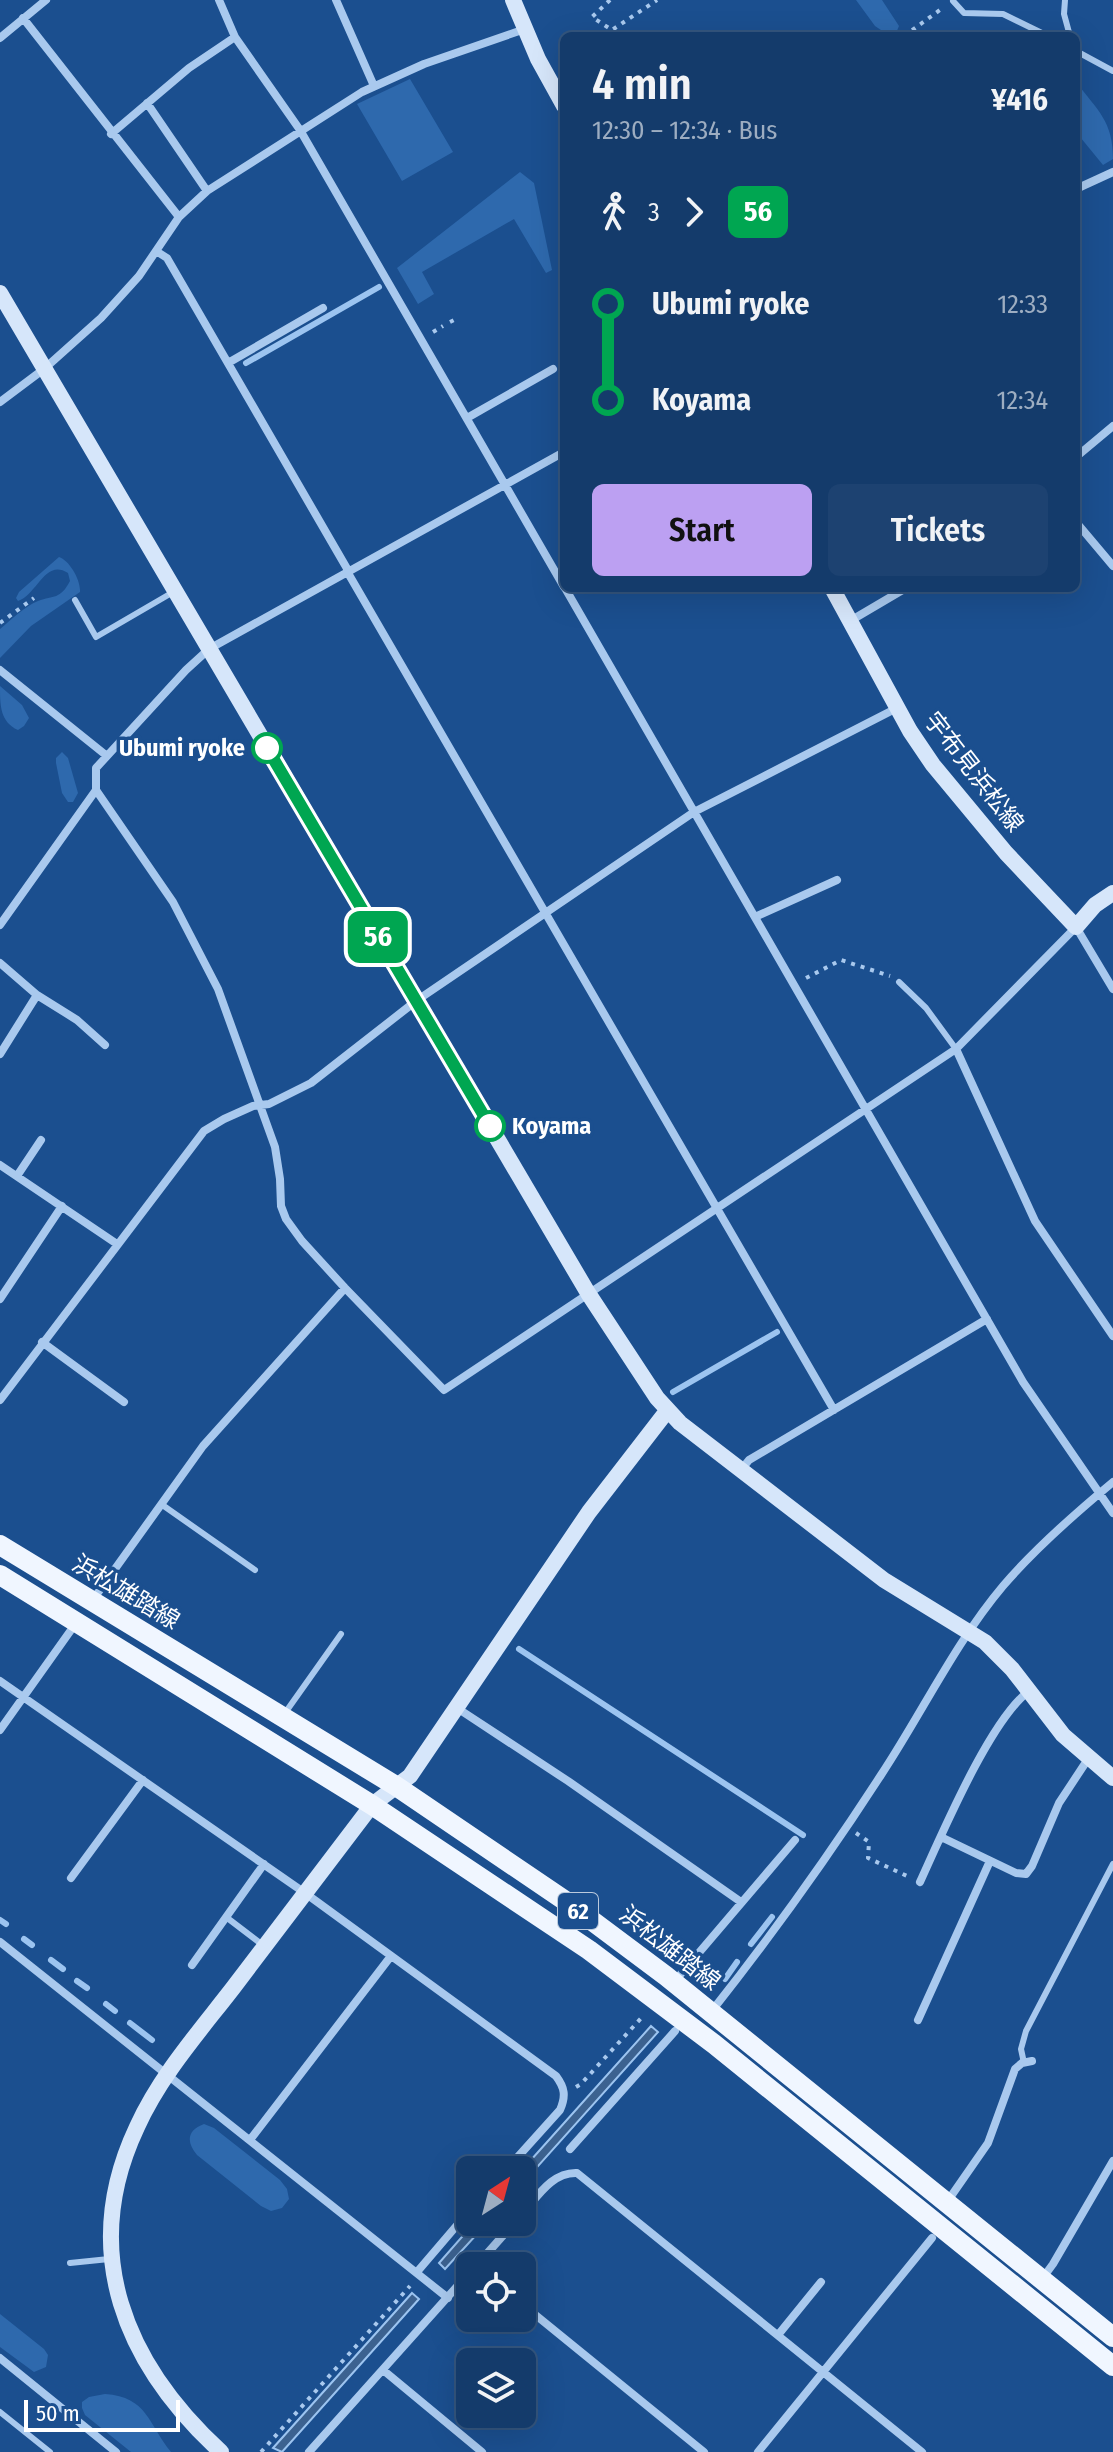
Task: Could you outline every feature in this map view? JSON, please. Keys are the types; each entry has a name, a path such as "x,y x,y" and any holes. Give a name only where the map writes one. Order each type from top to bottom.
{"main road":[{"name":"浜松雄踏線","path":"0,1545 396,1786 554,1893 711,2012 1113,2337"},
{"name":"浜松雄踏線","path":"0,1575 372,1805 546,1920 641,1988 1113,2366"}],"street":[{"path":"0,38 46,0"},
{"path":"219,0 235,37 300,130 560,580"},
{"path":"336,0 374,86"},
{"path":"513,0 538,59 560,99"},
{"path":"23,18 179,217"},
{"path":"0,402 44,369 101,318 128,290 179,217 207,191 374,86 424,64 525,29"},
{"path":"111,134 189,68 235,37"},
{"path":"147,103 207,191"},
{"path":"1080,187 1113,172"},
{"path":"156,251 167,258 834,1410"},
{"path":"0,293 588,1293 667,1411 884,1580 970,1631 999,1655 1063,1735 1113,1778"},
{"path":"228,363 323,308"},
{"path":"467,418 553,369"},
{"path":"1080,454 1113,426"},
{"path":"560,454 209,649 96,768 96,790 161,883 194,940 231,1019 275,1147 281,1206 286,1219 345,1288 444,1390 956,1049 1095,905 1113,893"},
{"path":"1080,527 1113,566"},
{"path":"567,592 1038,1406 1113,1513"},
{"name":"宇布見浜松線","path":"834,592 921,748 1006,853 1076,927"},
{"path":"850,621 899,592"},
{"path":"0,670 107,756"},
{"path":"0,1400 204,1131 224,1119 269,1104 311,1083 416,1001 694,812 897,708"},
{"path":"0,925 96,790"},
{"path":"755,917 837,880"},
{"path":"1076,927 1113,989"},
{"path":"0,963 37,995 77,1020 105,1045"},
{"path":"0,1054 37,995"},
{"path":"956,1049 1035,1221 1113,1336"},
{"path":"17,1176 41,1140"},
{"path":"0,1165 117,1244"},
{"path":"0,1299 62,1206"},
{"path":"92,1601 203,1446 345,1288"},
{"path":"741,1470 749,1460 987,1319"},
{"path":"42,1342 124,1402"},
{"path":"221,2452 183,2414 146,2364 121,2307 113,2259 113,2215 125,2154 137,2126 167,2075 372,1805 410,1776 589,1512 667,1411"},
{"path":"711,2012 789,1911 847,1828 970,1631 1003,1586 1113,1482"},
{"path":"0,1730 77,1622"},
{"path":"0,1681 305,1893 556,2076 563,2086 565,2098 560,2110 519,2156"},
{"path":"920,1882 980,1760 1015,1701 1029,1691"},
{"path":"456,1707 741,1902"},
{"path":"941,1837 1016,1873 1026,1874 1059,1803 1088,1759"},
{"path":"71,1878 143,1780"},
{"path":"674,1983 795,1840"},
{"path":"918,2020 990,1861"},
{"path":"192,1965 264,1864"},
{"path":"0,1942 448,2298"},
{"path":"250,2140 391,1956"},
{"path":"570,2149 675,2031"},
{"path":"947,2203 988,2143 1015,2069 1028,2062"},
{"path":"1042,2279 1113,2161"},
{"path":"536,2199 554,2179 565,2173 577,2173 922,2452"},
{"path":"417,2272 456,2226"},
{"path":"488,2252 503,2236"},
{"path":"758,2452 932,2238"},
{"path":"778,2335 821,2282"},
{"path":"309,2452 456,2289"},
{"path":"536,2315 704,2452"},
{"path":"0,2358 116,2452"},
{"path":"383,2370 482,2452"}],"lane":[{"path":"1065,0 1064,14 1069,32"},
{"path":"953,1 964,13 1003,14 1040,32"},
{"path":"1080,52 1113,71"},
{"path":"75,600 96,637 175,591"},
{"path":"899,982 926,1008 956,1049"},
{"path":"161,1504 255,1570"},
{"path":"282,1717 341,1634"},
{"path":"1028,2062 1021,2049 1026,2031 1113,1864"},
{"path":"226,1917 265,1946"},
{"path":"70,2263 113,2259"},
{"path":"0,2412 50,2452"}],"path":[{"path":"610,0 592,17 612,30 657,0"},
{"path":"910,32 953,1"},
{"path":"450,322 458,318"},
{"path":"0,623 34,598"},
{"path":"794,985 841,960 882,972 899,982"},
{"path":"847,1828 869,1842 868,1858 920,1882"},
{"path":"564,2092 581,2084 647,2010"},
{"path":"261,2452 410,2286"}],"shaded area":[{"path":"856,0 882,0 899,26 896,32 884,32 875,26"},
{"path":"410,79 453,152 402,181 357,104"},
{"path":"1080,87 1103,117 1110,135 1113,159 1103,165 1080,137"},
{"path":"520,172 534,183 552,270 546,273 514,219 422,272 434,294 418,304 397,268"},
{"path":"59,557 74,571 80,592 31,626 0,658 0,629 33,603 60,594 70,581 68,573 53,570 25,597 18,601 16,598"},
{"path":"0,686 22,705 29,718 18,730 4,718"},
{"path":"62,752 68,758 78,793 73,802 68,802 62,793 56,758"},
{"path":"651,2026 658,2032 536,2168 535,2156"},
{"path":"204,2124 214,2128 280,2180 287,2189 289,2199 282,2208 271,2211 261,2206 197,2155 190,2137 194,2130"},
{"path":"463,2236 475,2236 461,2252 456,2252 456,2257 445,2269 439,2263"},
{"path":"412,2293 419,2299 282,2452 273,2448"},
{"path":"0,2314 44,2349 48,2355 46,2367 34,2372 0,2347"},
{"path":"105,2394 119,2396 139,2406 171,2452 131,2452 85,2415 82,2402 89,2397"}],"waterway":[{"path":"246,363 379,287"},
{"path":"673,1392 777,1332"},
{"path":"519,1649 803,1835"},
{"path":"751,1944 772,1917"},
{"path":"0,1920 6,1924"},
{"path":"24,1939 32,1945"},
{"path":"51,1960 63,1969"},
{"path":"725,1979 737,1962"},
{"path":"77,1981 87,1988"},
{"path":"106,2004 115,2011"},
{"path":"130,2023 152,2040"}],"bus line":[{"name":"56","path":"267,748 490,1126"}],"place":[{"name":"Ubumi ryoke","path":"267,748"},
{"name":"Koyama","path":"490,1126"}]}
